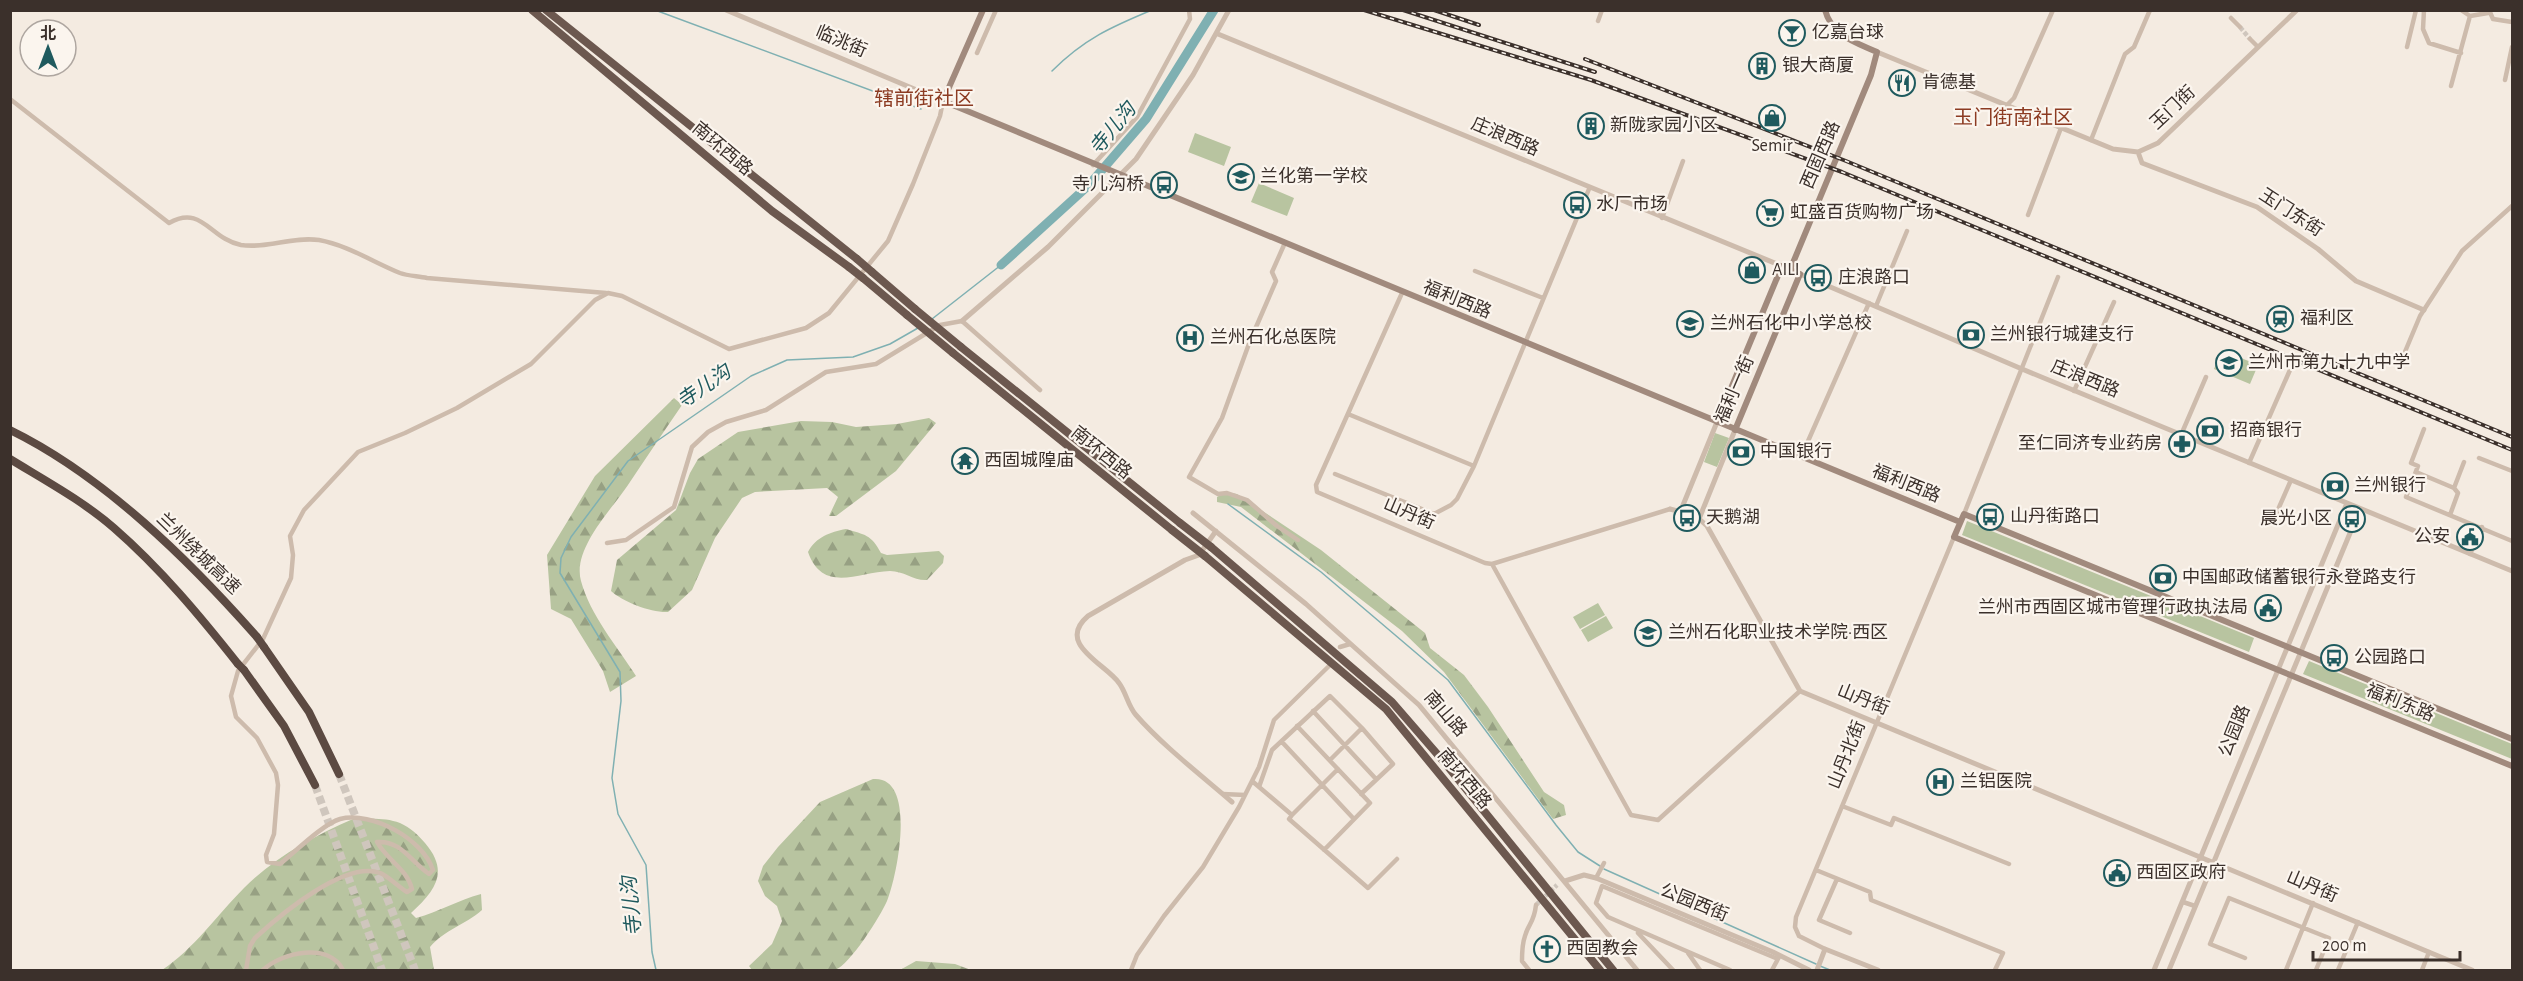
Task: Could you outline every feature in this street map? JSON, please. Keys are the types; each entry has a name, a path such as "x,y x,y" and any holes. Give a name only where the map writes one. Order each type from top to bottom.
{"highway":[{"name":"南环西路","path":"532,10 772,210 863,278 1205,556 1386,709 1600,970"},
{"name":"南环西路","path":"546,10 1211,547 1392,702 1445,763 1613,970"},
{"name":"兰州绕城高速","path":"10,430 83,475 204,577 257,638 309,712 339,774"},
{"path":"10,459 69,495 114,528 187,598 284,726 315,784"}],"main road":[{"path":"943,101 983,10"},
{"path":"1825,10 1828,20 1840,34 1877,52"},
{"name":"西固西路","path":"1790,270 1871,75 1877,52"},
{"name":"福利西路","path":"943,101 1284,245 1960,522"},
{"path":"1782,266 1800,274"},
{"name":"福利一街","path":"1717,423 1782,266"},
{"name":"福利一街","path":"1735,430 1800,274"},
{"path":"2276,669 1954,537 1960,522 1964,514 2302,652"},
{"name":"福利东路","path":"2302,652 2512,738"},
{"name":"福利东路","path":"2276,669 2512,766"}],"street":[{"path":"977,53 996,10"},
{"path":"1095,166 1137,117 1190,19 1190,10"},
{"path":"607,543 626,540 674,507 692,447 708,432 726,422 766,410 826,372 876,364 940,325 962,321 1020,273 1118,176 1165,120 1218,34 1229,10"},
{"path":"1598,21 1602,10"},
{"path":"2007,105 2014,98 2053,10"},
{"path":"2091,140 2126,54 2134,47 2150,10"},
{"path":"2407,47 2416,10"},
{"path":"2424,10 2423,29 2428,43 2461,53"},
{"path":"2461,10 2470,16 2489,12 2493,19 2512,22"},
{"name":"临洮街","path":"727,11 943,101"},
{"name":"玉门街","path":"2138,152 2158,143 2295,11"},
{"path":"2451,86 2470,16"},
{"path":"2231,18 2240,27"},
{"name":"庄浪西路","path":"1218,34 1589,189 1782,266"},
{"path":"2250,39 2258,47"},
{"path":"2505,80 2512,47"},
{"path":"1877,52 2091,140 2123,151 2138,152"},
{"path":"10,99 169,224 180,216 190,216 226,240 252,246 319,240 342,247 402,273 427,278 622,296 729,349 814,325 829,313 888,241 940,116 943,101"},
{"path":"2028,215 2061,128"},
{"name":"玉门东街","path":"2138,152 2142,163 2257,207 2318,249 2356,281 2424,310"},
{"path":"1662,218 1683,161"},
{"path":"1335,474 1434,514 1457,499 1589,189"},
{"path":"2399,366 2424,310 2462,251 2512,206"},
{"path":"1876,306 1907,231"},
{"path":"1284,245 1272,272 1276,280 1250,341 1222,418 1189,477 1218,494 1227,493 1247,500 1277,526 1298,540"},
{"path":"1475,271 1543,298"},
{"name":"庄浪西路","path":"1800,274 2074,391 2512,571"},
{"path":"1964,514 2058,277"},
{"path":"246,970 250,946 255,938 342,875 366,871 382,873 392,883 407,891 412,889 397,863 383,852 377,842 390,841 403,850 417,866 429,874 433,870 430,861 416,844 369,820 351,819 340,819 329,825 280,864 267,862 266,855 274,834 278,785 276,773 257,738 236,717 231,696 238,671 262,639 291,578 293,555 290,536 304,510 358,452 405,434 457,408 531,364 596,300 608,293"},
{"path":"1402,293 1348,414 1473,466"},
{"path":"2074,391 2114,302"},
{"path":"1801,457 1869,303"},
{"path":"962,321 1040,390"},
{"path":"2249,463 2289,370"},
{"path":"2181,435 2206,377"},
{"name":"山丹街","path":"1348,414 1316,485 1319,493 1492,564"},
{"name":"福利一街","path":"1681,510 1717,423"},
{"path":"2424,429 2410,463 2418,466 2406,497 2512,541"},
{"name":"福利一街","path":"1699,519 1735,430"},
{"path":"2480,458 2512,471"},
{"path":"2454,488 2464,462"},
{"path":"2416,472 2454,488 2458,494 2450,515"},
{"path":"2273,521 2290,480"},
{"name":"公园路","path":"2154,970 2276,669 2347,503"},
{"path":"1670,509 1681,510 1707,525 1800,691 1658,820 1631,815 1492,564 1670,509"},
{"name":"公园路","path":"2169,970 2360,509"},
{"name":"南山路","path":"1193,513 1350,644 1419,705 1637,970"},
{"path":"2470,554 2482,527"},
{"path":"1213,529 1199,555 1185,560 1088,616 1080,625 1078,636 1083,651 1119,682 1136,715 1232,802"},
{"name":"山丹北街","path":"1825,949 1798,936 1795,927 1876,722 1954,537"},
{"path":"1340,647 1350,644"},
{"path":"1131,970 1137,955 1164,916 1203,867 1245,795 1274,720 1329,666"},
{"name":"山丹街","path":"1800,691 2472,970"},
{"path":"1260,787 1272,750 1330,696 1393,764 1361,794"},
{"path":"1313,711 1376,779"},
{"path":"1297,726 1370,803 1324,850"},
{"path":"1330,760 1362,728"},
{"path":"1282,742 1353,818"},
{"path":"1338,769 1289,819 1368,888 1397,859"},
{"path":"1252,781 1292,815"},
{"path":"1223,794 1245,795"},
{"path":"1842,806 1891,825 1894,818 2008,864"},
{"path":"1597,876 1604,864"},
{"path":"1816,870 1870,892 1871,900 2003,953 1995,970"},
{"name":"公园西街","path":"1565,881 1584,875 1597,876 1809,970"},
{"path":"1837,879 1820,920 1850,933"},
{"path":"1557,885 1565,881"},
{"path":"1730,970 1608,917 1596,903 1602,886 1778,957 1772,970"},
{"path":"2245,958 2210,944 2229,898 2329,938 2316,970"},
{"path":"2182,902 2195,906"},
{"path":"2286,970 2313,903"},
{"path":"1529,970 1522,961 1523,945 1525,934 1534,922 1536,905"},
{"path":"2338,970 2358,922"},
{"path":"1637,931 1673,970"},
{"path":"1817,969 1825,949 1878,970"},
{"path":"263,970 281,960 306,953 320,952 335,958 343,970"},
{"path":"1688,952 1700,970"},
{"path":"2422,970 2428,952"}],"green space":[{"path":"1195,133 1231,147 1224,166 1188,152"},
{"path":"1259,183 1294,198 1287,216 1251,202"},
{"path":"2222,350 2258,365 2250,384 2214,369"},
{"path":"674,398 682,405 595,530 582,556 580,569 585,594 597,618 636,676 610,692 603,671 571,619 551,609 547,555 595,476"},
{"path":"929,418 936,423 896,471 836,516 829,516 838,497 827,488 755,492 742,498 715,538 692,590 668,612 638,606 611,591 617,560 676,510 690,473 698,459 738,432 801,421 832,422 856,427 897,424"},
{"path":"1715,433 1729,438 1717,467 1704,462"},
{"path":"1226,492 1237,494 1321,550 1425,633 1430,648 1464,675 1544,792 1564,805 1566,815 1553,819 1444,672 1402,631 1241,507 1217,502 1217,497"},
{"path":"1967,521 2254,638 2249,652 1962,535"},
{"path":"846,529 871,539 881,553 887,555 939,551 944,556 943,563 927,580 890,571 854,577 832,577 823,573 815,565 808,552 815,542 824,536"},
{"path":"1598,603 1605,615 1580,629 1573,617"},
{"path":"1606,616 1613,628 1588,642 1581,630"},
{"path":"2309,661 2512,744 2512,759 2303,674"},
{"path":"873,779 887,782 896,793 901,830 891,889 884,908 872,928 849,959 835,970 808,972 752,970 749,966 772,944 782,921 777,906 765,896 758,881 763,866 820,802"},
{"path":"353,819 382,819 400,823 416,834 433,853 438,872 436,881 427,897 411,913 416,918 481,894 482,910 442,936 430,947 434,970 162,970 185,952 256,877 282,857 310,840"},
{"path":"916,961 955,964 971,970 900,970"}],"waterway":[{"path":"655,10 921,109"},
{"path":"1052,71 1087,42 1152,10"},
{"name":"寺儿沟","path":"1001,265 1089,185 1146,119 1214,10"},
{"name":"寺儿沟","path":"932,319 1001,265"},
{"name":"寺儿沟","path":"656,970 652,952 646,865 618,814 612,778 621,701 620,672 560,573 561,558 571,537 628,461 751,376 787,360 853,357 890,344 918,328"},
{"path":"1228,504 1321,572 1448,680 1578,852 1600,866"},
{"path":"1604,869 1816,964"},
{"path":"1820,966 1830,970"}],"tunnel":[{"path":"2240,27 2250,39"},
{"path":"339,774 415,970"},
{"path":"315,785 382,970"},
{"path":"1536,905 1557,885"}],"railway":[{"path":"1364,10 1591,80 1842,172 2512,450"},
{"path":"1403,10 1595,72"},
{"path":"1434,10 1479,25"},
{"path":"1585,59 1846,161 2512,437"}],"place":[{"name":"亿嘉台球","path":"1792,33"},
{"name":"银大商厦","path":"1762,66"},
{"name":"肯德基","path":"1902,83"},
{"name":"Semir","path":"1772,118"},
{"name":"新陇家园小区","path":"1591,126"},
{"name":"兰化第一学校","path":"1241,177"},
{"name":"寺儿沟桥","path":"1164,185"},
{"name":"水厂市场","path":"1577,205"},
{"name":"虹盛百货购物广场","path":"1770,213"},
{"name":"AILI","path":"1752,270"},
{"name":"庄浪路口","path":"1818,278"},
{"name":"福利区","path":"2280,319"},
{"name":"兰州石化中小学总校","path":"1690,324"},
{"name":"兰州银行城建支行","path":"1971,335"},
{"name":"兰州石化总医院","path":"1190,338"},
{"name":"兰州市第九十九中学","path":"2229,363"},
{"name":"招商银行","path":"2210,431"},
{"name":"至仁同济专业药房","path":"2182,444"},
{"name":"中国银行","path":"1741,452"},
{"name":"西固城隍庙","path":"965,461"},
{"name":"兰州银行","path":"2335,486"},
{"name":"山丹街路口","path":"1990,517"},
{"name":"天鹅湖","path":"1687,518"},
{"name":"晨光小区","path":"2352,519"},
{"name":"公安","path":"2470,537"},
{"name":"中国邮政储蓄银行永登路支行","path":"2163,578"},
{"name":"兰州市西固区城市管理行政执法局","path":"2268,608"},
{"name":"兰州石化职业技术学院·西区","path":"1648,633"},
{"name":"公园路口","path":"2334,658"},
{"name":"兰铝医院","path":"1940,782"},
{"name":"西固区政府","path":"2117,873"},
{"name":"西固教会","path":"1547,949"}],"district":[{"name":"辖前街社区","path":"924,99"},
{"name":"玉门街南社区","path":"2013,118"}]}
